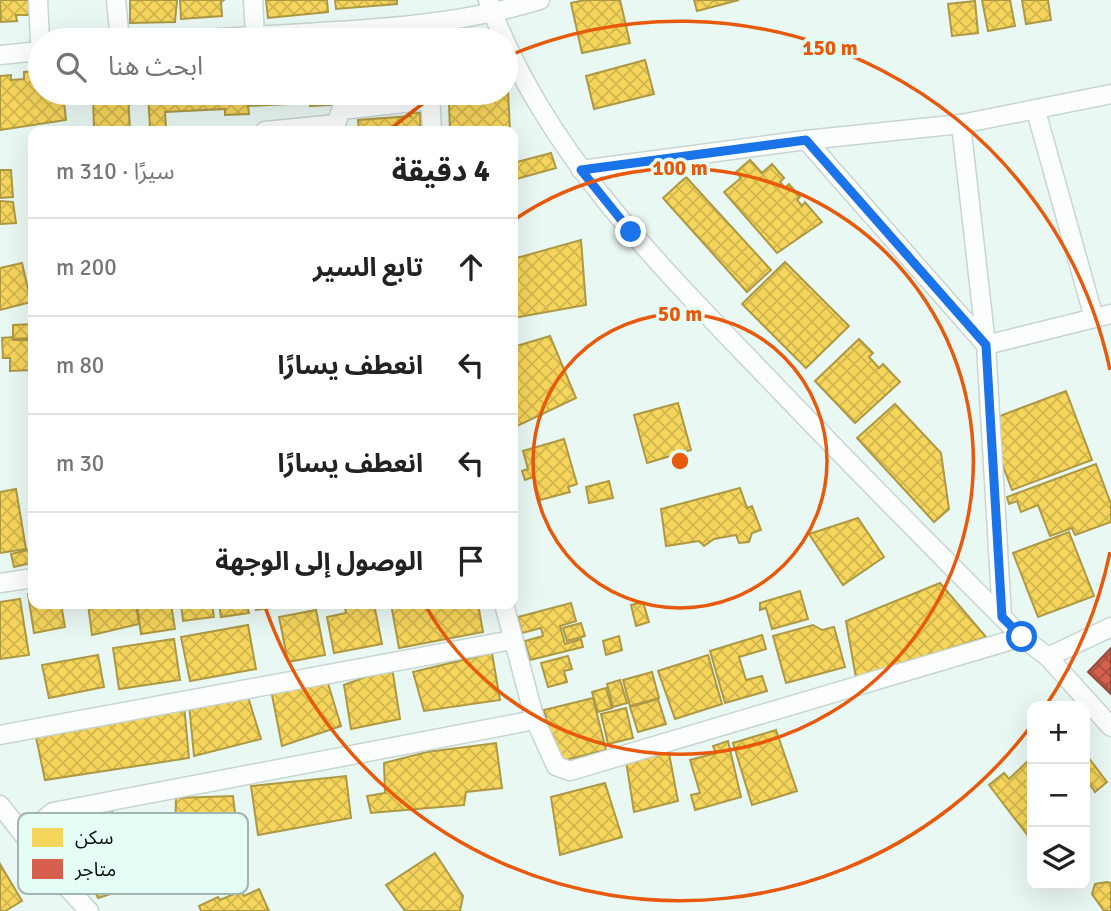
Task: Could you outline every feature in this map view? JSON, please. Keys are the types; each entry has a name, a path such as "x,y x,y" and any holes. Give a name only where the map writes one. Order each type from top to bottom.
{"street":[{"path":"37,0 39,28"},
{"path":"116,0 119,28"},
{"path":"253,0 255,28"},
{"path":"436,28 491,7 540,0"},
{"path":"491,7 501,28"},
{"path":"0,55 28,52"},
{"path":"518,64 529,87 581,170 631,232 725,334 1002,617 1048,657 1111,727"},
{"path":"581,170 806,140 961,124 1111,94"},
{"path":"337,126 341,110 375,105"},
{"path":"430,105 432,126"},
{"path":"986,345 1103,316 1036,111"},
{"path":"961,124 986,345 1002,617"},
{"path":"806,140 986,345"},
{"path":"0,583 28,579"},
{"path":"505,609 535,720 556,765 570,771 1022,637"},
{"path":"1048,657 1111,627"},
{"path":"0,736 512,640"},
{"path":"52,813 535,720"},
{"path":"0,804 18,825"},
{"path":"73,894 89,911"}],"building: سكن":[{"path":"0,0 33,0 29,2 30,15 16,15 17,21 1,22"},
{"path":"130,0 177,0 175,22 130,23"},
{"path":"180,0 224,0 221,2 222,16 181,19"},
{"path":"266,0 327,0 328,12 268,18"},
{"path":"335,0 397,0 397,4 336,9"},
{"path":"585,0 620,0 630,43 582,53 571,3"},
{"path":"694,0 739,0 697,11"},
{"path":"982,0 1010,0 1015,26 988,31"},
{"path":"1022,0 1048,0 1051,20 1026,24"},
{"path":"975,1 978,33 952,36 948,4"},
{"path":"645,60 654,94 594,109 586,76"},
{"path":"24,72 28,72 28,105 64,105 66,120 0,130 0,76 11,75 11,80 24,79"},
{"path":"93,105 129,105 130,126 94,126"},
{"path":"149,105 268,105 248,106 249,114 225,115 225,109 165,112 166,126 150,126"},
{"path":"449,105 509,105 510,126 450,126"},
{"path":"411,113 420,113 421,126 359,126 358,120 411,116"},
{"path":"551,153 556,168 518,179 518,162"},
{"path":"750,160 762,173 772,164 784,178 780,182 785,188 789,184 800,197 797,200 802,206 805,202 822,222 777,253 724,192 741,178 736,172"},
{"path":"0,170 11,170 13,197 0,198"},
{"path":"686,177 771,270 747,292 663,198"},
{"path":"0,201 13,202 16,223 0,224"},
{"path":"581,240 586,305 518,317 518,258"},
{"path":"785,262 849,326 806,368 742,304"},
{"path":"22,263 28,303 0,310 0,268"},
{"path":"28,324 28,338 13,339 13,325"},
{"path":"550,336 576,398 518,426 518,346"},
{"path":"2,338 28,340 28,370 10,371 10,358 3,358"},
{"path":"859,339 873,353 869,357 879,368 883,364 900,382 855,423 815,381"},
{"path":"1066,391 1092,460 1012,490 994,442 1000,416"},
{"path":"678,403 691,450 647,463 634,415"},
{"path":"895,404 941,453 949,509 934,522 857,438"},
{"path":"564,439 577,484 568,487 570,492 540,500 533,477 525,480 522,471 528,469 523,451"},
{"path":"1096,464 1111,504 1111,522 1075,535 1072,528 1050,536 1038,505 1021,512 1017,501 1009,504 1007,497"},
{"path":"609,481 613,498 589,503 586,487"},
{"path":"740,488 747,508 752,506 761,530 752,533 749,542 739,543 736,535 714,539 704,546 699,541 666,546 661,509"},
{"path":"16,489 26,549 0,553 0,492"},
{"path":"858,518 884,557 843,585 809,534"},
{"path":"1069,532 1094,596 1038,617 1013,553"},
{"path":"28,550 28,564 14,567 11,554"},
{"path":"940,583 986,637 856,678 846,621"},
{"path":"800,591 808,619 772,629 766,608 760,610 760,603"},
{"path":"20,599 29,655 0,659 0,602"},
{"path":"643,602 649,622 636,626 631,605"},
{"path":"571,603 576,621 560,626 565,644 581,639 583,647 530,660 525,641 543,636 541,628 522,633 518,617"},
{"path":"30,609 62,609 65,627 34,633"},
{"path":"89,609 137,609 139,624 92,635"},
{"path":"138,609 172,609 175,629 141,634"},
{"path":"182,609 213,609 214,617 183,621"},
{"path":"220,609 248,609 249,613 221,617"},
{"path":"345,609 375,609 382,644 334,653 327,617 346,613"},
{"path":"392,609 479,609 483,632 399,648"},
{"path":"316,610 325,655 288,662 279,617"},
{"path":"581,623 585,636 567,641 563,628"},
{"path":"248,625 256,669 190,681 181,637"},
{"path":"813,625 822,630 834,627 845,667 786,683 773,636"},
{"path":"762,635 766,649 739,657 746,680 762,676 767,691 725,703 710,651"},
{"path":"619,636 622,650 606,655 603,641"},
{"path":"174,639 180,680 119,689 113,648"},
{"path":"492,653 500,700 424,711 413,672"},
{"path":"98,655 104,687 49,698 42,665"},
{"path":"708,655 722,704 675,719 658,671"},
{"path":"568,656 572,669 564,671 567,682 548,687 541,663"},
{"path":"392,667 400,719 351,729 344,685"},
{"path":"652,672 659,698 630,706 623,680"},
{"path":"327,680 341,726 282,746 271,690"},
{"path":"620,680 627,703 613,707 607,684"},
{"path":"606,688 612,708 598,712 592,692"},
{"path":"248,697 261,739 194,756 189,704"},
{"path":"593,698 606,750 557,762 544,710"},
{"path":"658,699 666,724 638,732 630,707"},
{"path":"184,705 189,758 45,780 36,737"},
{"path":"626,708 633,738 608,744 601,714"},
{"path":"776,730 797,791 752,805 733,743"},
{"path":"728,741 741,797 695,810 691,795 700,793 690,760 716,753 713,746"},
{"path":"496,743 502,788 466,792 464,805 371,813 367,796 385,793 384,763 427,752"},
{"path":"668,748 678,801 634,812 626,761"},
{"path":"1090,760 1107,782 1095,792 1090,784"},
{"path":"1027,762 1027,834 989,785 1004,773 1009,779"},
{"path":"346,776 351,818 258,835 251,786"},
{"path":"605,783 622,837 560,855 551,797"},
{"path":"233,796 235,813 176,813 176,798"},
{"path":"112,808 112,813 77,813"},
{"path":"435,853 463,896 460,911 405,911 386,885"},
{"path":"0,864 22,901 5,911 0,911"},
{"path":"1111,883 1111,911 1104,911 1092,894 1095,884"},
{"path":"259,889 269,911 201,911 199,906 218,897 220,900 234,894 244,896"}],"building: متاجر":[{"path":"1111,648 1111,694 1088,672"}],"route":[{"path":"631,232 581,170 806,140 986,345 1002,617 1022,637"}]}
